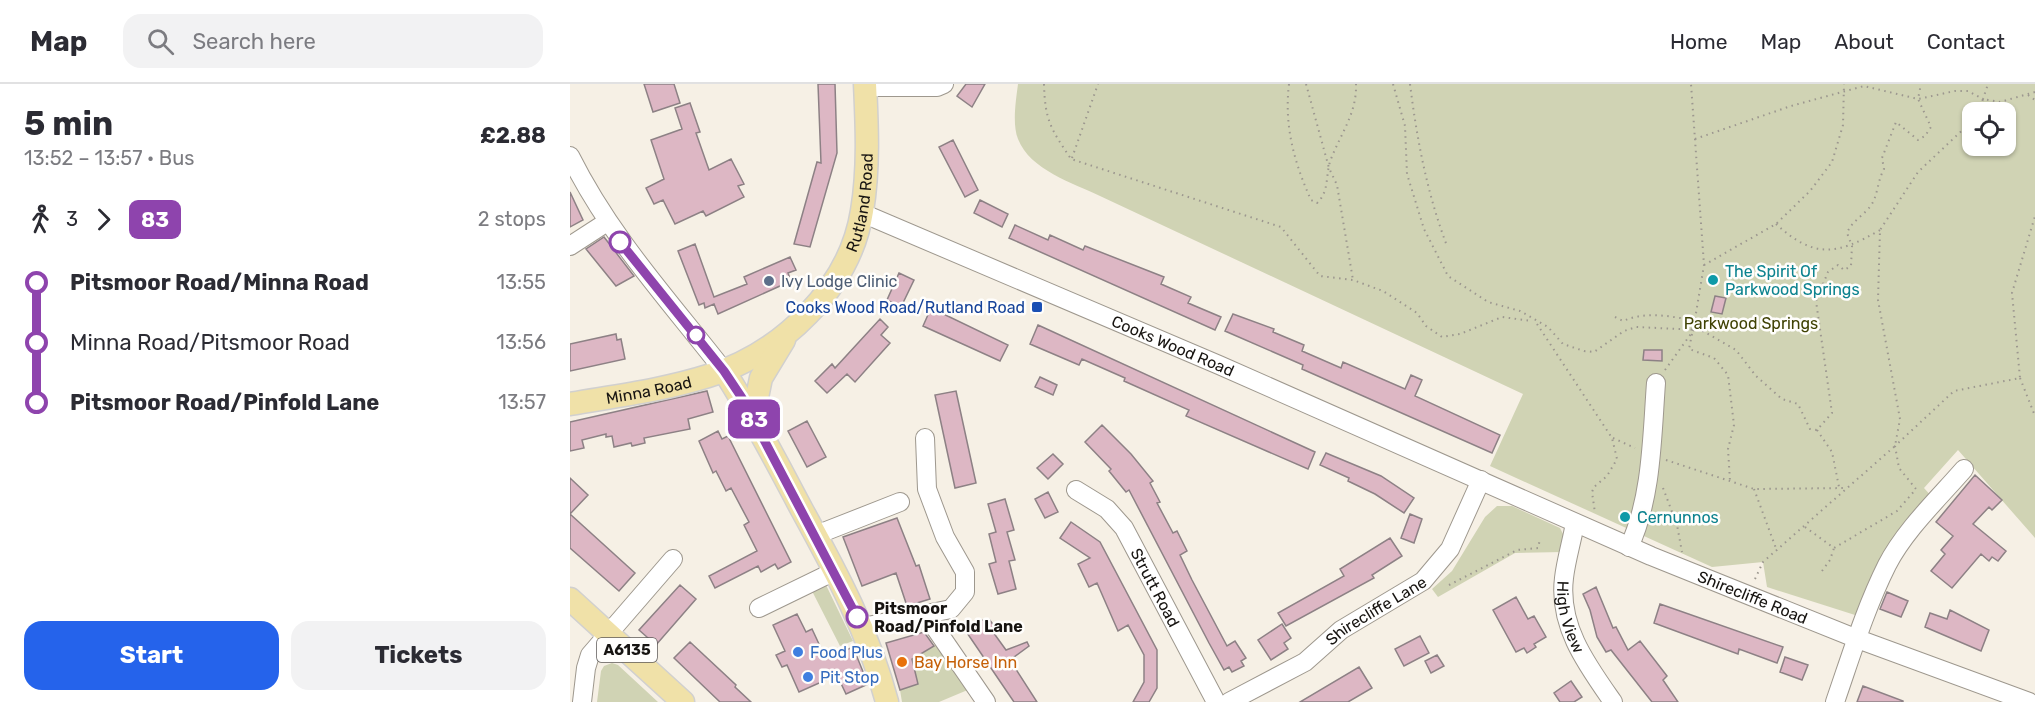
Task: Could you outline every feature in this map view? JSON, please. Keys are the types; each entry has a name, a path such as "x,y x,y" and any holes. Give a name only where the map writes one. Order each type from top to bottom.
{"main road":[{"name":"Rutland Road","path":"724,371 759,353 790,332 806,317 832,283 854,240 862,213 867,155 865,85"},
{"path":"753,417 761,378 790,332"},
{"path":"724,371 753,417 863,627 878,665 887,702"},
{"name":"Minna Road","path":"570,404 688,381 724,371"},
{"name":"A6135","path":"570,599 683,702"}],"street":[{"path":"865,85 937,87 944,84"},
{"path":"570,156 620,241 724,371"},
{"name":"Cooks Wood Road","path":"862,213 909,231 1481,480"},
{"path":"570,246 607,222"},
{"path":"1629,547 1638,529 1651,455 1656,382"},
{"path":"863,627 927,616 951,609 965,592 965,572 945,537 927,489 925,438"},
{"path":"1835,702 1855,638 1888,563 1921,519 1965,469"},
{"name":"Shirecliffe Road","path":"1481,480 1629,547 1855,638 2030,702"},
{"name":"Shirecliffe Lane","path":"1229,702 1305,662 1341,630 1423,581 1450,549 1481,480"},
{"name":"Strutt Road","path":"1076,490 1107,509 1124,528 1216,702"},
{"path":"816,535 900,502"},
{"name":"High View","path":"1582,526 1564,579 1565,614 1585,662 1612,702"},
{"path":"582,702 590,655 673,559"},
{"path":"759,608 835,571"},
{"path":"927,616 986,702"}],"path":[{"path":"1044,84 1045,112 1051,129 1071,159 1281,227 1320,276 1353,280 1383,291 1417,313 1426,326 1442,337 1460,334 1502,317 1536,322 1548,336 1612,438 1617,459 1607,476 1594,487 1592,492 1595,513 1582,526"},
{"path":"1071,159 1098,84"},
{"path":"1289,84 1286,111 1290,137 1300,175 1311,200 1317,203 1324,196 1329,168 1348,126 1356,84"},
{"path":"1306,84 1329,168 1337,185 1353,280"},
{"path":"1393,84 1405,126 1407,174 1424,229 1448,276 1488,302 1520,311 1548,327 1563,344 1584,351 1594,352 1624,332 1636,327 1701,330 1736,350 1756,376 1782,399 1798,404 1810,429 1817,430 1832,452 1839,489"},
{"path":"1410,84 1418,142 1434,213 1447,246"},
{"path":"1690,84 1704,265 1689,349 1714,358 1728,375 1734,425 1728,449 1727,472 1730,482"},
{"path":"1704,265 1776,224 1810,191 1832,162 1843,125 1844,84"},
{"path":"1817,430 1832,413 1816,301 1828,272 1838,265 1844,270 1851,266 1852,246 1846,232 1850,224 1872,203 1877,182 1884,169 1882,158 1896,122 1918,140 1925,136 1931,127 1918,99 1921,84"},
{"path":"1982,102 1988,84"},
{"path":"1695,139 1844,90 1864,86 1918,99 1954,91 1968,91 1983,99 2000,102 2035,92"},
{"path":"2028,95 2035,100"},
{"path":"1776,224 1795,241 1823,250 1852,246 1880,230 1918,172 1962,130"},
{"path":"2035,216 2012,293 2020,378 2035,416"},
{"path":"1822,571 1834,548 1897,511 1916,489 1899,468 1895,446 1900,418 1878,300 1880,230"},
{"path":"1615,317 1623,321 1636,315 1654,315 1695,321"},
{"path":"1656,382 1693,331"},
{"path":"1748,593 1763,562 1954,391 2020,378"},
{"path":"1612,438 1651,455 1754,489 1847,488"},
{"path":"1662,485 1677,525 1682,553 1677,566"},
{"path":"1754,489 1777,551"},
{"path":"1804,527 1834,548"},
{"path":"1449,585 1517,550 1538,548 1540,539"}],"green space":[{"name":"Parkwood Springs","path":"1018,84 2035,84 2035,538 1958,450 1924,488 1933,498 1886,558 1855,615 1767,587 1763,562 1712,567 1490,466 1523,394 1053,174 1032,159 1018,139 1015,119"},
{"path":"1497,506 1512,506 1560,528 1565,538 1563,552 1515,553 1438,597 1432,589 1452,571 1485,517"},
{"path":"826,585 853,641 840,646 812,591"},
{"path":"938,644 970,689 939,702 902,702 900,690 918,684 916,676 907,672 915,670 911,654"},
{"path":"612,663 618,665 658,702 597,702 601,671 604,666"}],"building":[{"path":"644,84 674,84 680,103 653,112"},
{"path":"818,84 835,84 837,153 810,247 794,244 817,162 821,163"},
{"path":"966,84 985,84 972,107 957,96"},
{"path":"690,103 700,132 696,133 709,170 731,159 744,184 738,186 744,197 706,216 703,211 675,224 663,200 654,204 646,188 664,179 651,140 682,129 675,108"},
{"path":"953,140 978,190 965,197 939,147"},
{"path":"570,192 583,220 570,227"},
{"path":"980,200 1008,214 1002,227 974,213"},
{"path":"1015,225 1048,240 1050,235 1083,250 1085,246 1164,277 1161,284 1191,297 1188,303 1221,317 1215,330 1009,238"},
{"path":"604,237 634,276 616,286 586,249"},
{"path":"695,244 714,297 747,284 744,277 790,257 796,270 788,273 791,281 718,314 714,304 705,308 704,303 699,305 678,251"},
{"path":"899,273 914,280 901,307 887,300"},
{"path":"1715,296 1726,298 1722,314 1711,312"},
{"path":"931,308 1008,345 1000,361 923,326"},
{"path":"1233,314 1274,329 1273,332 1304,345 1302,351 1341,368 1343,362 1405,389 1411,375 1422,380 1415,396 1500,435 1492,453 1302,369 1303,365 1225,331"},
{"path":"880,319 888,327 881,335 890,343 855,382 847,374 827,393 815,381 832,364 835,368"},
{"path":"1038,325 1315,452 1308,469 1186,416 1189,410 1124,381 1125,378 1082,359 1079,365 1030,344"},
{"path":"616,334 617,340 621,339 625,359 570,371 570,344"},
{"path":"1644,350 1662,350 1662,361 1643,360"},
{"path":"1040,377 1057,385 1053,395 1035,387"},
{"path":"707,391 713,412 688,419 690,429 644,438 645,443 632,446 631,443 614,447 612,436 606,437 606,434 582,440 584,448 570,451 570,422"},
{"path":"956,391 976,483 955,488 935,395"},
{"path":"807,421 826,457 807,467 788,431"},
{"path":"1102,425 1131,454 1153,481 1150,483 1160,502 1157,503 1173,533 1177,531 1187,551 1180,555 1192,580 1227,646 1235,641 1246,658 1241,661 1244,666 1232,672 1229,667 1224,670 1129,490 1126,492 1109,471 1111,469 1085,442"},
{"path":"718,431 722,439 728,436 791,562 778,569 775,564 761,572 758,566 715,588 709,576 757,551 744,525 749,522 731,488 726,491 716,471 713,473 699,441"},
{"path":"1326,453 1381,476 1414,498 1404,513 1375,494 1348,481 1349,478 1320,465"},
{"path":"1053,454 1063,464 1048,479 1037,468"},
{"path":"1975,475 2002,500 1992,510 1989,507 1973,524 2006,551 1998,561 1992,557 1989,561 1981,554 1952,588 1931,571 1945,554 1941,550 1953,536 1936,522"},
{"path":"570,478 588,495 570,514"},
{"path":"1048,492 1058,512 1045,518 1035,499"},
{"path":"1005,499 1014,530 1007,532 1015,560 1009,561 1016,589 998,594 989,564 996,562 989,534 996,532 988,504"},
{"path":"570,514 635,573 619,591 570,548"},
{"path":"1410,514 1422,519 1414,543 1401,538"},
{"path":"897,518 916,566 919,565 930,599 907,606 896,573 862,586 843,537"},
{"path":"1071,522 1100,542 1157,650 1157,688 1149,702 1133,702 1144,682 1144,655 1128,625 1118,631 1097,583 1089,587 1078,564 1090,558 1060,538"},
{"path":"1390,538 1402,556 1372,575 1374,578 1286,626 1278,613 1344,576 1340,569"},
{"path":"680,585 696,599 656,645 639,630"},
{"path":"1596,587 1613,628 1616,627 1628,650 1640,641 1667,676 1663,680 1678,702 1652,702 1611,650 1606,652 1597,637 1583,594"},
{"path":"1887,592 1908,601 1901,617 1880,609"},
{"path":"1516,597 1528,619 1534,616 1546,637 1534,644 1536,647 1527,653 1524,648 1516,652 1493,610"},
{"path":"1660,604 1783,647 1777,663 1739,649 1738,654 1654,623"},
{"path":"1950,610 1989,630 1981,651 1925,627 1930,613 1947,619"},
{"path":"797,614 806,632 812,629 826,659 853,647 868,684 846,694 837,675 799,692 787,665 782,667 776,655 785,651 773,625"},
{"path":"989,619 997,630 993,632 1006,650 1027,642 1029,646 1010,660 1037,702 1014,702 961,624"},
{"path":"1282,624 1291,638 1284,643 1288,649 1271,660 1258,640"},
{"name":"Bay Horse Inn","path":"924,632 934,646 912,659 918,684 900,690 886,643"},
{"path":"1420,636 1429,653 1404,666 1395,649"},
{"path":"690,642 751,702 720,702 674,658"},
{"path":"1437,655 1444,666 1431,673 1425,661"},
{"path":"1785,657 1808,665 1802,680 1780,672"},
{"path":"1359,667 1372,688 1348,702 1300,702"},
{"path":"1571,681 1582,697 1574,702 1560,702 1554,693"},
{"path":"1863,686 1903,701 1903,702 1857,702"}],"bus line":[{"name":"83","path":"620,242 724,371 742,398 835,571 857,617"}],"place":[{"name":"The Spirit Of Parkwood Springs","path":"1713,280"},
{"name":"Ivy Lodge Clinic","path":"769,281"},
{"name":"Cooks Wood Road/Rutland Road","path":"1037,307"},
{"name":"Cernunnos","path":"1625,517"},
{"name":"Pitsmoor Road/Pinfold Lane","path":"857,617"},
{"name":"Food Plus","path":"798,652"},
{"name":"Bay Horse Inn","path":"902,662"},
{"name":"Pit Stop","path":"808,677"}]}
